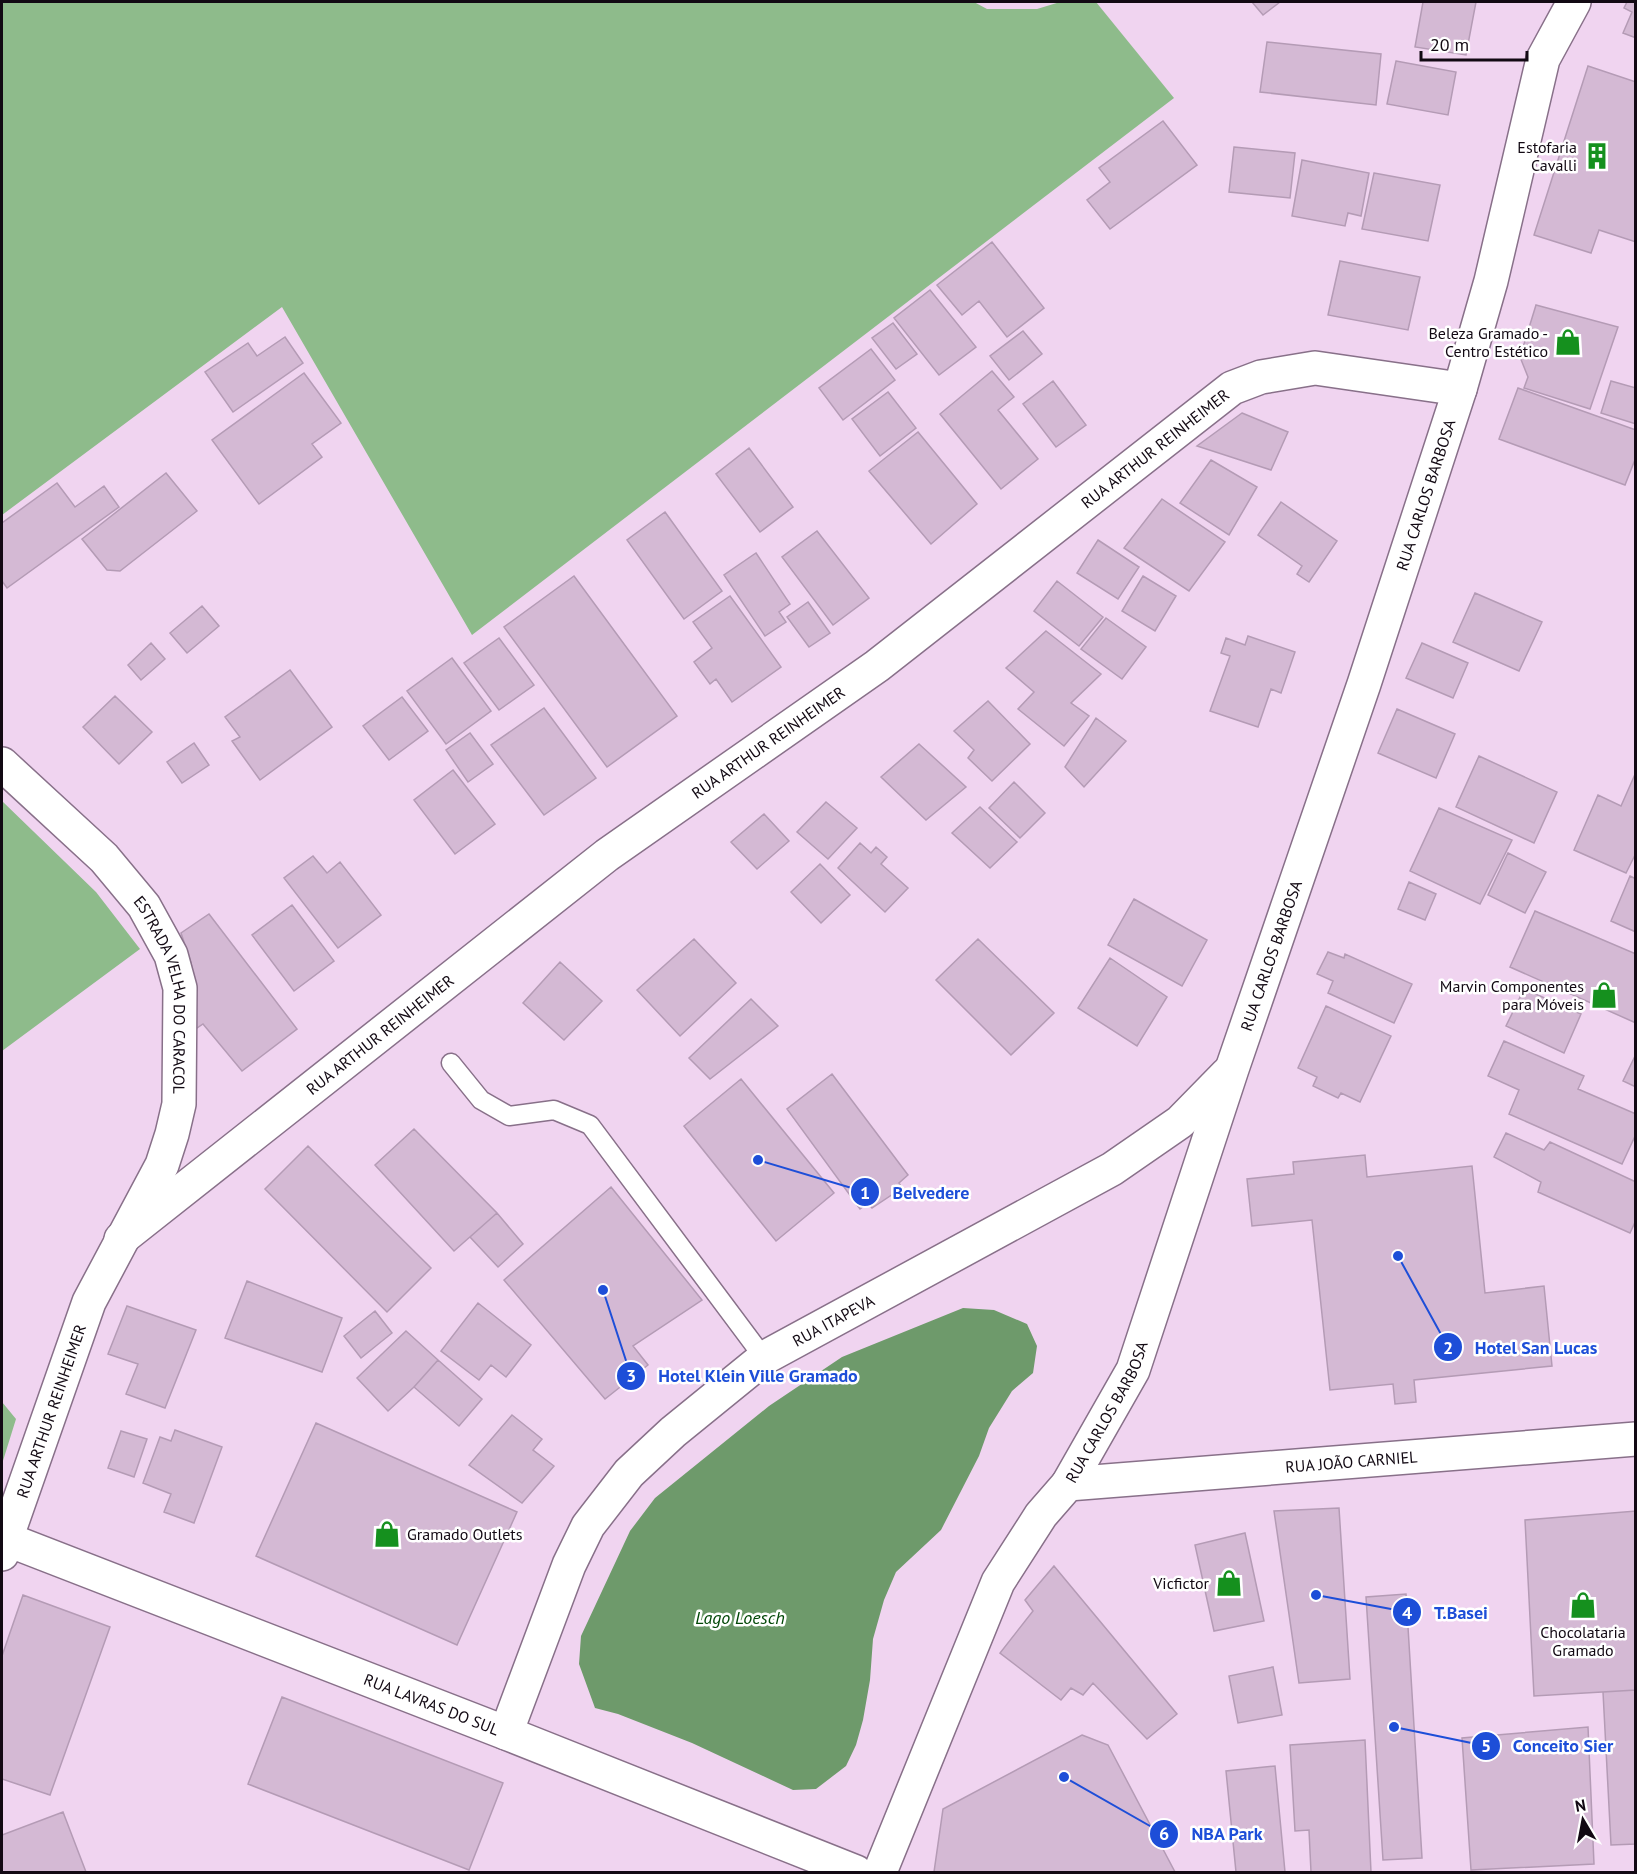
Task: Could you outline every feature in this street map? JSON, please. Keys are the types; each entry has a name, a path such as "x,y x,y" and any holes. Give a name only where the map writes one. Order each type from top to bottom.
{"street":[{"name":"RUA CARLOS BARBOSA","path":"880,1872 998,1582 1041,1515 1068,1484 1133,1370 1232,1069 1360,695 1460,389 1491,281 1543,59 1574,2"},
{"name":"RUA ARTHUR REINHEIMER","path":"120,1239 607,855 877,666 1232,388 1261,377 1315,368 1460,389"},
{"name":"ESTRADA VELHA DO CARACOL","path":"2,764 104,858 144,906 171,955 180,988 179,1104 172,1134 162,1165 120,1239 89,1302"},
{"name":"RUA ITAPEVA","path":"506,1733 569,1565 588,1526 629,1473 673,1431 764,1358 1112,1169 1180,1122 1232,1069"},
{"name":"RUA ARTHUR REINHEIMER","path":"4,1547 89,1302"},
{"name":"RUA JOÃO CARNIEL","path":"1068,1484 1633,1435"},
{"name":"RUA LAVRAS DO SUL","path":"4,1547 506,1733 856,1872"}],"lane":[{"path":"451,1063 481,1100 509,1116 554,1110 590,1125 764,1358"}],"shaded area":[{"path":"2,2 974,2 987,9 1037,9 1060,2 1096,2 1174,98 472,635 282,307 2,515"},
{"path":"2,801 96,892 140,949 2,1051"},
{"path":"2,1402 16,1419 2,1464"}],"water":[{"name":"Lago Loesch","path":"963,1308 994,1310 1027,1324 1037,1346 1033,1373 1012,1391 989,1428 979,1456 941,1530 896,1572 884,1600 873,1639 870,1680 863,1720 856,1745 846,1766 816,1789 793,1790 692,1743 618,1714 595,1708 579,1664 581,1636 630,1531 655,1498 769,1406 842,1357"}],"building":[{"path":"1252,2 1280,2 1263,15"},
{"path":"1423,2 1476,2 1466,55 1415,47"},
{"path":"1627,2 1636,2 1636,38 1623,33 1632,12 1624,8"},
{"path":"1267,42 1381,54 1376,105 1260,92"},
{"path":"1396,61 1456,72 1448,115 1387,104"},
{"name":"Estofaria Cavalli","path":"1588,66 1636,82 1636,242 1599,230 1591,253 1534,235"},
{"path":"1163,121 1197,165 1110,229 1087,200 1110,182 1099,168"},
{"path":"1234,147 1295,153 1290,198 1229,192"},
{"path":"1302,160 1369,173 1361,216 1348,213 1345,226 1292,216"},
{"path":"1374,173 1440,185 1428,241 1362,229"},
{"path":"992,242 1044,308 1007,337 979,301 962,315 937,285"},
{"path":"1340,261 1420,277 1408,330 1328,315"},
{"path":"930,290 976,347 939,375 894,318"},
{"name":"Beleza Gramado - Centro Estético","path":"1536,305 1618,327 1590,409 1524,388 1528,377 1520,357"},
{"path":"893,323 917,354 896,369 872,338"},
{"path":"1023,331 1042,354 1009,380 990,356"},
{"path":"285,337 303,363 233,412 205,372 248,343 257,356"},
{"path":"871,349 895,380 843,420 819,388"},
{"path":"992,371 1014,397 998,410 1038,459 1001,489 940,414"},
{"path":"304,373 341,423 312,444 322,457 259,504 212,440"},
{"path":"1053,381 1086,425 1056,447 1023,404"},
{"path":"1611,381 1636,388 1636,424 1601,413"},
{"path":"1518,388 1636,430 1636,457 1625,485 1499,439"},
{"path":"888,392 916,428 880,456 852,419"},
{"path":"1242,413 1288,432 1271,470 1197,446"},
{"path":"918,432 977,504 931,544 869,471"},
{"path":"749,448 793,507 760,532 716,474"},
{"path":"1211,460 1257,487 1229,535 1180,503"},
{"path":"166,473 197,511 120,571 107,570 82,539"},
{"path":"57,483 75,507 104,486 119,507 7,588 2,581 2,523"},
{"path":"1162,499 1225,542 1189,591 1124,548"},
{"path":"1281,502 1337,541 1309,582 1297,574 1302,566 1258,535"},
{"path":"665,512 722,591 684,619 627,540"},
{"path":"817,531 869,598 833,625 782,557"},
{"path":"1098,540 1139,567 1118,599 1077,573"},
{"path":"756,553 790,604 779,612 786,622 765,636 724,575"},
{"path":"574,576 677,716 607,767 504,627"},
{"path":"1143,576 1176,596 1155,631 1122,611"},
{"path":"1057,581 1103,617 1079,646 1034,611"},
{"path":"1475,593 1542,622 1519,671 1453,642"},
{"path":"730,596 781,667 732,702 716,679 710,684 694,662 712,648 693,622"},
{"path":"808,602 830,633 809,647 787,617"},
{"path":"202,606 219,626 187,653 170,633"},
{"path":"1106,618 1146,647 1122,679 1081,649"},
{"path":"1046,631 1101,674 1071,703 1089,716 1064,746 1018,709 1034,692 1006,668"},
{"path":"1248,636 1295,652 1281,693 1271,689 1258,727 1210,711 1230,656 1221,653 1226,638 1245,645"},
{"path":"499,638 534,685 499,710 464,663"},
{"path":"151,643 165,659 141,680 128,665"},
{"path":"1422,643 1468,663 1453,698 1406,678"},
{"path":"452,658 491,711 446,744 407,691"},
{"path":"290,670 332,727 260,780 232,741 240,737 225,717"},
{"path":"115,696 152,732 119,764 83,727"},
{"path":"402,697 428,731 389,760 363,726"},
{"path":"988,701 1030,744 992,781 968,758 974,750 954,731"},
{"path":"544,708 596,778 544,815 491,745"},
{"path":"1397,709 1455,734 1436,778 1378,753"},
{"path":"1096,718 1126,741 1084,787 1065,767"},
{"path":"470,733 493,764 468,782 446,750"},
{"path":"194,743 209,765 182,783 167,762"},
{"path":"919,744 966,787 926,820 881,777"},
{"path":"1479,756 1557,792 1534,843 1456,807"},
{"path":"453,770 495,824 455,854 414,800"},
{"path":"1636,772 1636,853 1626,873 1574,850 1598,795 1621,806"},
{"path":"1014,782 1045,813 1020,838 989,808"},
{"path":"826,802 857,828 828,859 797,832"},
{"path":"980,807 1017,842 990,868 952,833"},
{"path":"1439,808 1512,840 1480,904 1410,871"},
{"path":"764,814 789,841 757,869 731,842"},
{"path":"860,843 871,853 876,847 887,857 881,864 908,888 885,912 838,868"},
{"path":"1508,853 1546,872 1525,913 1488,895"},
{"path":"313,856 327,873 340,862 381,915 338,948 284,878"},
{"path":"820,864 850,895 821,923 791,892"},
{"path":"1630,876 1636,879 1636,932 1611,921"},
{"path":"1409,882 1436,894 1425,920 1398,909"},
{"path":"1134,899 1207,940 1182,986 1108,945"},
{"path":"292,905 334,961 294,991 252,935"},
{"name":"Marvin Componentes para Móveis","path":"1535,911 1636,954 1636,1023 1510,967"},
{"path":"209,914 297,1029 242,1071 203,1024 194,1030 195,992 191,963 181,933"},
{"path":"694,939 736,983 680,1036 637,990"},
{"path":"978,939 1054,1013 1011,1055 936,980"},
{"path":"1328,952 1344,958 1345,954 1412,984 1394,1023 1328,993 1333,981 1317,974"},
{"path":"1110,958 1167,997 1137,1046 1078,1008"},
{"path":"560,962 602,1001 564,1040 523,1003"},
{"path":"1524,989 1581,1014 1564,1053 1506,1026"},
{"path":"751,999 778,1026 710,1079 689,1058"},
{"path":"1326,1006 1391,1036 1360,1102 1341,1093 1338,1098 1313,1086 1317,1077 1298,1068"},
{"path":"1504,1041 1584,1076 1578,1089 1636,1114 1636,1134 1622,1164 1509,1114 1519,1090 1488,1076"},
{"path":"1636,1054 1636,1087 1623,1081"},
{"path":"832,1074 908,1175 899,1183 902,1188 872,1208 868,1203 860,1209 787,1109"},
{"path":"741,1079 834,1193 776,1241 684,1126"},
{"path":"414,1129 497,1213 454,1251 375,1165"},
{"path":"1506,1133 1544,1150 1550,1142 1636,1182 1636,1220 1630,1233 1538,1192 1541,1182 1494,1157"},
{"path":"308,1146 431,1268 387,1312 265,1189"},
{"path":"1365,1155 1367,1177 1472,1166 1485,1293 1544,1286 1552,1366 1414,1380 1416,1402 1395,1404 1393,1384 1330,1390 1312,1220 1252,1226 1247,1179 1294,1174 1293,1162"},
{"path":"611,1187 702,1300 633,1346 648,1365 605,1399 504,1280"},
{"path":"497,1213 523,1244 498,1267 470,1237"},
{"path":"247,1281 342,1318 322,1372 225,1338"},
{"path":"478,1303 531,1345 506,1377 491,1365 479,1380 441,1351"},
{"path":"127,1306 196,1330 165,1408 126,1394 138,1364 108,1354"},
{"path":"375,1311 392,1333 361,1358 344,1336"},
{"path":"406,1331 438,1360 388,1411 357,1378"},
{"path":"438,1360 482,1399 459,1426 414,1387"},
{"path":"512,1415 542,1439 533,1450 554,1466 522,1503 469,1465"},
{"name":"Gramado Outlets","path":"316,1423 517,1512 457,1645 256,1556"},
{"path":"175,1430 222,1447 194,1523 164,1512 171,1494 143,1483 160,1437 171,1441"},
{"path":"121,1431 147,1439 134,1477 108,1468"},
{"path":"1339,1508 1350,1679 1299,1683 1274,1511"},
{"name":"Chocolataria Gramado","path":"1636,1511 1636,1690 1534,1696 1525,1520"},
{"name":"Vicfictor","path":"1245,1533 1264,1621 1214,1631 1195,1545"},
{"path":"1054,1566 1177,1714 1147,1739 1093,1683 1083,1695 1071,1688 1061,1700 1000,1653 1033,1611 1025,1600"},
{"path":"1406,1594 1422,1858 1383,1860 1366,1597"},
{"path":"23,1595 110,1627 50,1795 2,1779 2,1656"},
{"path":"1273,1667 1282,1715 1238,1723 1229,1676"},
{"path":"1636,1690 1636,1844 1611,1845 1603,1692"},
{"path":"282,1697 503,1783 469,1870 248,1784"},
{"path":"1588,1727 1594,1864 1471,1870 1462,1738"},
{"path":"1082,1735 1108,1745 1175,1872 934,1872 943,1809"},
{"path":"1365,1740 1371,1872 1311,1872 1309,1830 1295,1831 1290,1745"},
{"path":"1275,1766 1285,1872 1236,1872 1226,1771"},
{"path":"63,1812 86,1872 2,1872 2,1835"}],"place":[{"name":"Estofaria Cavalli","path":"1597,156"},
{"name":"Beleza Gramado - Centro Estético","path":"1568,342"},
{"name":"Marvin Componentes para Móveis","path":"1604,995"},
{"name":"Belvedere","path":"758,1160"},
{"name":"Hotel San Lucas","path":"1398,1256"},
{"name":"Hotel Klein Ville Gramado","path":"603,1290"},
{"name":"Gramado Outlets","path":"387,1534"},
{"name":"Vicfictor","path":"1229,1583"},
{"name":"T.Basei","path":"1316,1595"},
{"name":"Chocolataria Gramado","path":"1583,1605"},
{"name":"Conceito Sier","path":"1394,1727"},
{"name":"NBA Park","path":"1064,1777"}]}
